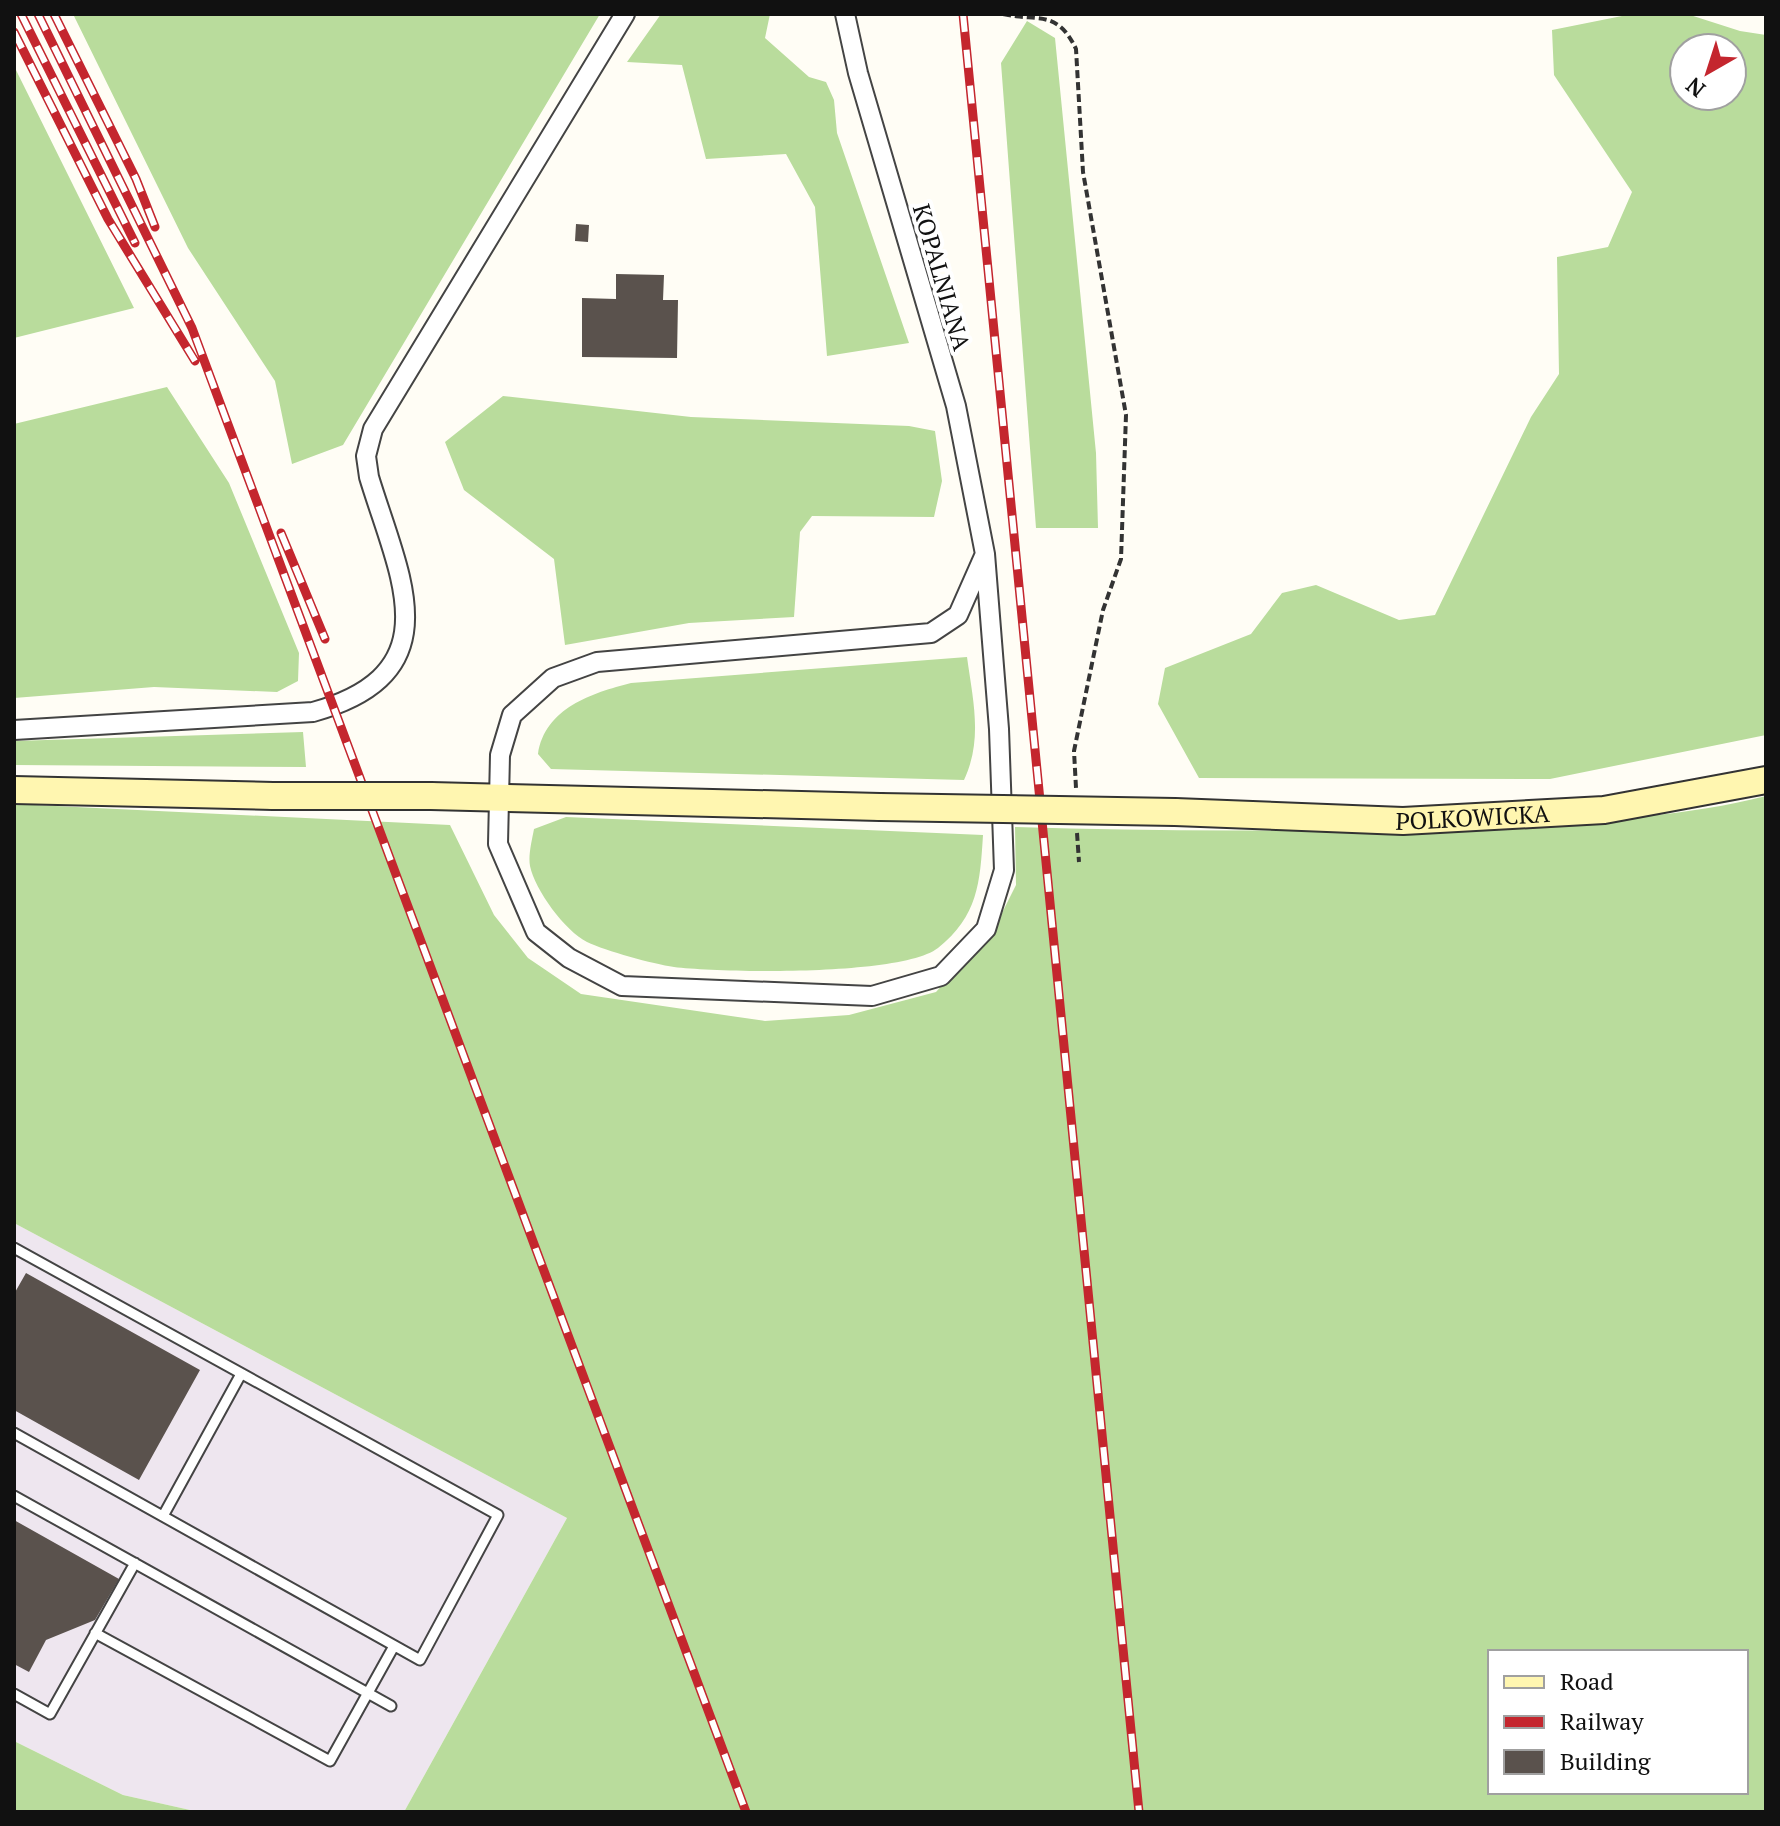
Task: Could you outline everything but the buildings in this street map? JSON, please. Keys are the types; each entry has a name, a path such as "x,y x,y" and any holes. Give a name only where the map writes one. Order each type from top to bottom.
{"main road":[{"name":"POLKOWICKA","path":"14,790 1175,812 1403,821 1604,810 1766,780"}],"street":[{"path":"14,730 313,712 334,706 366,690 389,668 406,638 407,604 369,477 366,456 373,429 625,14"},
{"name":"KOPALNIANA","path":"845,14 858,73 956,406 985,554 999,729 1004,870 986,929 941,976 872,996 622,986 569,958 536,932 498,844 497,799 500,755 512,715 553,678 597,662 931,633 958,615 985,554"}],"lane":[{"path":"14,1248 498,1515 420,1660 14,1433"},
{"path":"163,1516 241,1374"},
{"path":"14,1496 391,1706"},
{"path":"14,1694 50,1714 135,1563"},
{"path":"95,1633 330,1761 394,1646"}],"path":[{"path":"1003,14 1048,18 1068,31 1076,49 1083,172 1126,415 1121,559 1103,610 1074,751 1076,799"},
{"path":"1077,831 1079,862"}],"shaded area":[{"path":"14,1223 567,1518 404,1812 199,1812 123,1795 14,1741"}],"green space":[{"path":"73,14 600,14 343,445 292,464 275,381 188,248"},
{"path":"661,14 770,14 765,38 809,77 826,82 834,100 837,133 909,343 827,356 815,207 786,154 706,159 682,65 627,62"},
{"path":"1632,14 1687,14 1746,32 1668,32 1668,112 1748,112 1748,32 1766,35 1766,735 1550,779 1199,778 1158,704 1165,668 1251,634 1282,593 1316,585 1399,620 1435,615 1531,417 1559,374 1557,257 1608,247 1632,192 1554,75 1552,30"},
{"path":"1027,21 1055,38 1096,453 1098,528 1036,528 1001,63"},
{"path":"14,66 134,308 14,338"},
{"path":"167,387 229,483 299,653 298,681 277,692 154,687 14,698 14,424"},
{"path":"503,396 691,417 909,426 935,431 942,481 934,517 812,516 800,532 794,617 689,623 565,645 554,559 464,490 445,442"},
{"path":"967,657 975,735 964,780 551,769 538,754 542,738 560,714 586,698 631,683"},
{"path":"303,732 306,767 14,765 14,741"},
{"path":"1766,796 1766,1812 404,1812 567,1518 14,1223 14,804 450,825 494,915 528,958 581,994 765,1021 849,1015 936,992 996,925 1016,885 1015,827 1370,829 1629,818 1698,810"},
{"path":"566,817 983,835 978,883 969,911 938,948 918,957 888,964 852,968 731,970 654,963 578,937 552,909 533,876 530,862 534,829"},
{"path":"14,1741 123,1795 199,1812 14,1812"}],"railway":[{"path":"21,14 135,243"},
{"path":"38,14 192,328 746,1812"},
{"path":"54,14 136,179 155,227"},
{"path":"963,14 1139,1812"},
{"path":"14,32 108,219 195,361"},
{"path":"281,533 325,639"}]}
